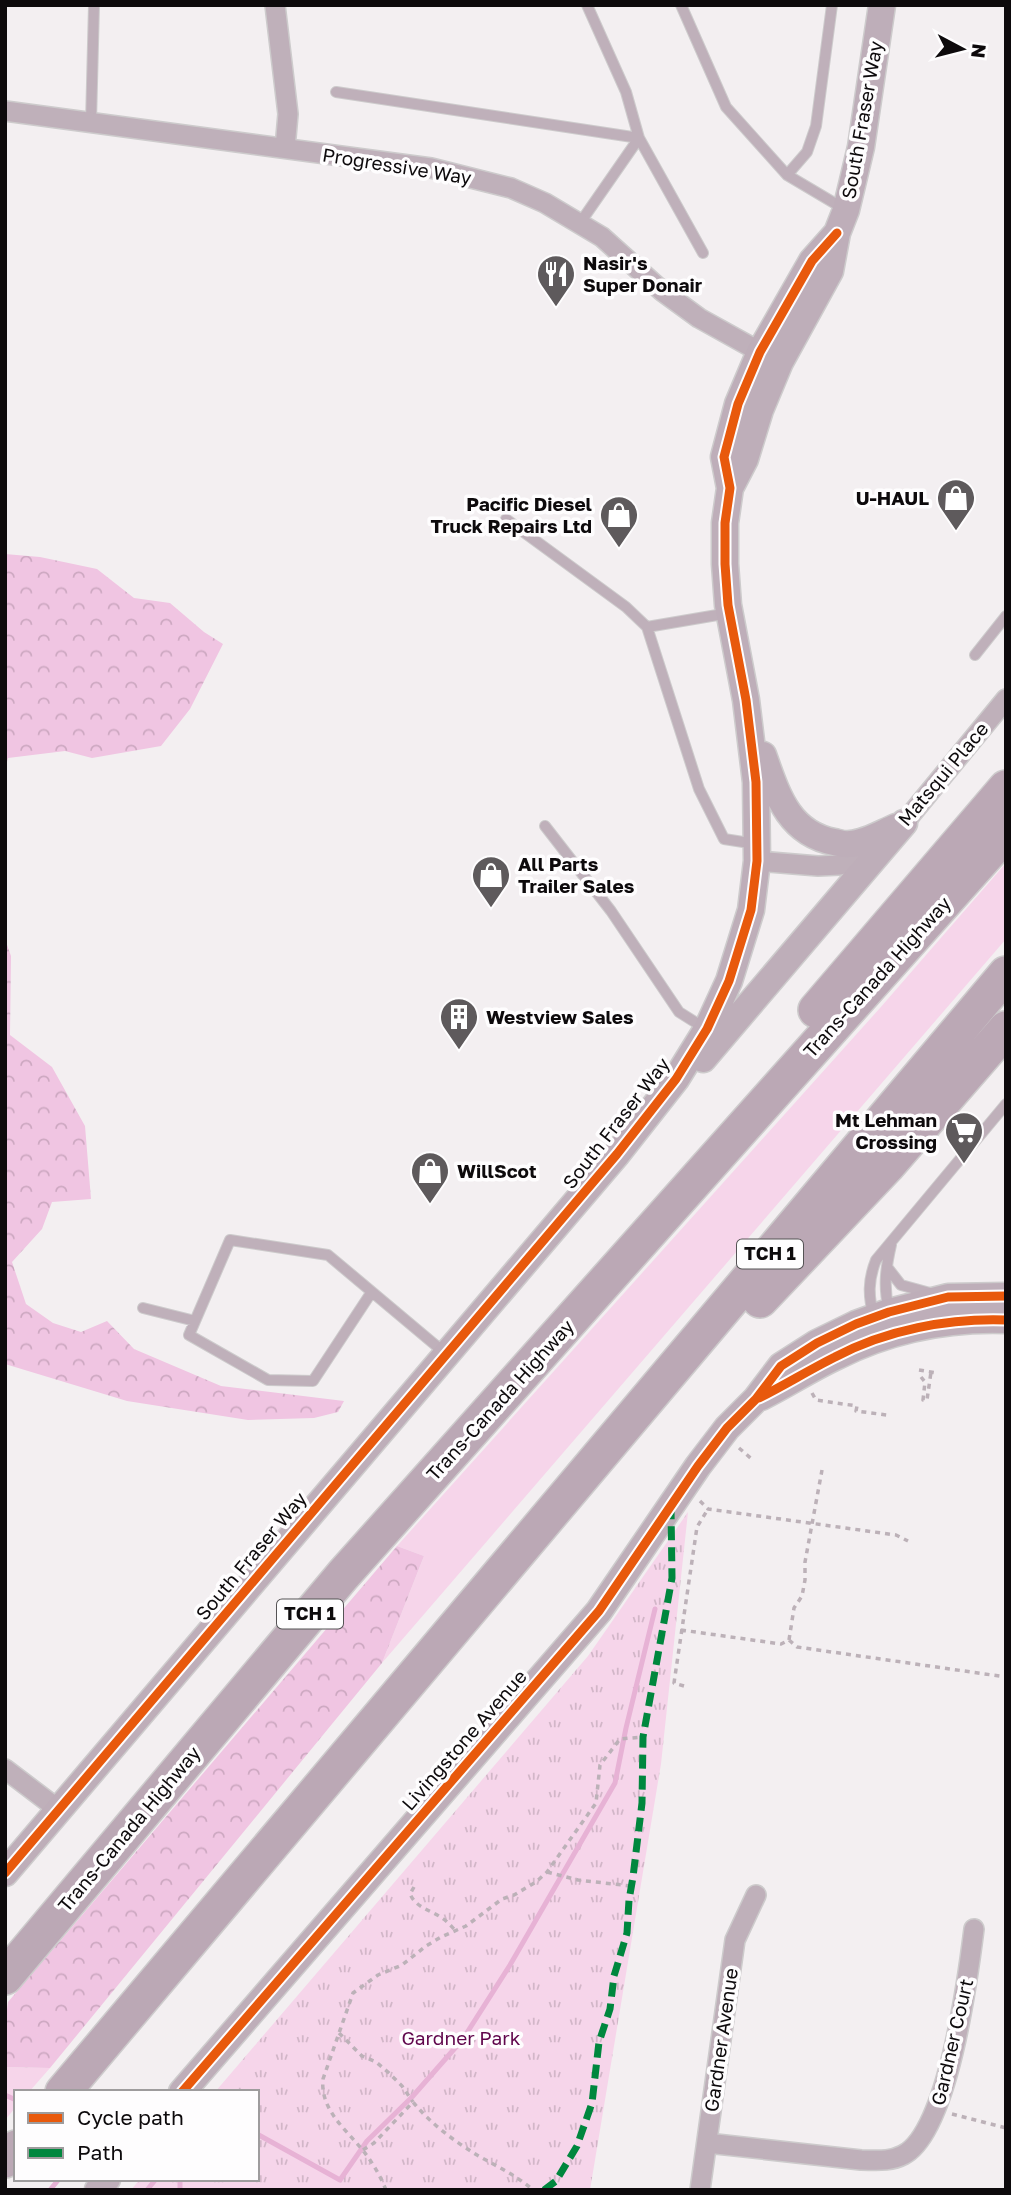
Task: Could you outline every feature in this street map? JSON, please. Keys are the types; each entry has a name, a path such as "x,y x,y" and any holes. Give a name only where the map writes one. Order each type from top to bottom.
{"highway":[{"path":"624,1260 787,1045 1006,788"},
{"name":"Trans-Canada Highway","path":"5,1977 343,1575 1006,833"},
{"name":"TCH 1","path":"65,2090 1006,974"},
{"path":"534,1535 887,1166 1006,1029"}],"street":[{"path":"275,5 288,114 285,148"},
{"name":"South Fraser Way","path":"5,1872 617,1154 676,1079 707,1029 729,981 745,933 751,910 757,853 756,782 746,699 729,612 725,564 725,523 730,488 724,457 738,404 770,357 812,261 841,222 861,147 882,5"},
{"name":"Progressive Way","path":"5,111 431,168 511,188 545,203 602,237 662,291 699,318 770,357"},
{"path":"746,699 774,785 789,815 802,830 825,840 848,845 862,842 904,823"},
{"name":"Matsqui Place","path":"757,853 818,866 840,865 861,858 904,823 1006,699"},
{"path":"617,1154 670,1097 904,823"},
{"name":"Livingstone Avenue","path":"884,1322 948,1297 1006,1296"},
{"name":"Livingstone Avenue","path":"184,2090 598,1611 698,1466 781,1366 817,1343 856,1324 1006,1320"},
{"path":"5,1769 58,1810"},
{"name":"Gardner Avenue","path":"700,2190 735,1940 756,1895"},
{"name":"Gardner Court","path":"707,2143 884,2161 903,2155 920,2142 936,2110 965,1997 974,1929"}],"lane":[{"path":"91,122 94,5"},
{"path":"587,5 626,92 639,138 703,253"},
{"path":"681,5 726,107 787,175 841,222"},
{"path":"787,175 807,152 816,126 832,5"},
{"path":"336,92 639,138"},
{"path":"580,223 639,138"},
{"path":"506,519 626,607 646,627 698,789 724,839 757,853"},
{"path":"646,627 729,612"},
{"path":"975,655 1006,616"},
{"path":"545,826 611,911 679,1012 707,1029"},
{"path":"884,1322 869,1298 870,1275 876,1260 1006,1104"},
{"path":"372,1293 313,1381 268,1380 189,1335 230,1240 328,1255 446,1354"},
{"path":"884,1322 887,1268 892,1241"},
{"path":"887,1268 901,1285 948,1297"},
{"path":"143,1308 195,1321"}],"path":[{"path":"919,1370 937,1373"},
{"path":"921,1377 925,1382 923,1400 927,1400 931,1372"},
{"path":"808,1387 817,1400 857,1406 856,1411 887,1415"},
{"path":"739,1448 754,1461"},
{"path":"789,1640 794,1608 802,1596 811,1523 822,1470"},
{"path":"700,1501 708,1508 896,1535 908,1541"},
{"path":"684,1686 674,1683 681,1630 697,1527 708,1508"},
{"path":"681,1630 781,1644 789,1640"},
{"path":"789,1640 797,1647 1006,1677"},
{"path":"386,2190 382,2179 361,2148 330,2112 321,2090 353,1993 378,1975 402,1965 426,1946 466,1926 502,1899 536,1882 547,1872 596,1803 600,1765 620,1739 643,1737"},
{"path":"547,1872 578,1880 631,1886"},
{"path":"414,1887 411,1894 413,1900 444,1919 455,1930"},
{"path":"339,2033 362,2056 376,2062 389,2073 423,2115 462,2145 520,2179 533,2190"},
{"path":"361,2148 374,2143 413,2102"},
{"path":"936,2110 1006,2128"}],"green space":[{"path":"5,554 40,557 97,569 134,598 170,603 204,632 223,644 190,709 161,746 92,758 65,751 8,758 5,769"},
{"path":"1006,863 1006,939 382,1663 424,1556 397,1546 880,1008"},
{"path":"5,939 11,956 10,1035 52,1067 85,1126 91,1199 52,1202 42,1229 12,1262 26,1304 53,1323 81,1332 107,1321 134,1349 221,1386 344,1401 338,1412 314,1418 248,1420 127,1401 5,1364"},
{"name":"Gardner Park","path":"688,1512 661,1764 590,2190 131,2190 138,2181 259,2181 259,2090 217,2090 588,1656"},
{"path":"397,1546 424,1556 382,1663 50,2068 5,2067 8,2002"},
{"path":"5,2067 50,2068 31,2090 14,2090 14,2109 5,2120"}],"waterway":[{"path":"259,2135 340,2180 367,2141 412,2097 463,2039 510,1965 615,1783 655,1609"},
{"path":"5,2095 14,2099"},
{"path":"50,2190 57,2181"},
{"path":"147,2190 154,2181"},
{"path":"180,2181 180,2190"}],"marked path":[{"path":"544,2190 556,2181 577,2146 592,2103 599,2042 610,2009 614,1976 627,1933 642,1803 643,1737 672,1578 671,1509"}],"cycle path":[{"path":"5,1873 617,1154 676,1079 707,1029 729,981 751,910 757,861 756,782 746,700 728,605 725,523 730,488 724,457 738,404 760,352 812,261 837,233"},
{"path":"184,2090 599,1611 698,1466 781,1366 817,1343 889,1312 948,1297 1006,1296"},
{"path":"759,1398 835,1357 896,1333 962,1321 1006,1320"}],"place":[{"name":"Nasir's Super Donair","path":"556,308"},
{"name":"U-HAUL","path":"956,532"},
{"name":"Pacific Diesel Truck Repairs Ltd","path":"619,549"},
{"name":"All Parts Trailer Sales","path":"491,909"},
{"name":"Westview Sales","path":"459,1051"},
{"name":"Mt Lehman Crossing","path":"964,1165"},
{"name":"WillScot","path":"430,1205"}]}
